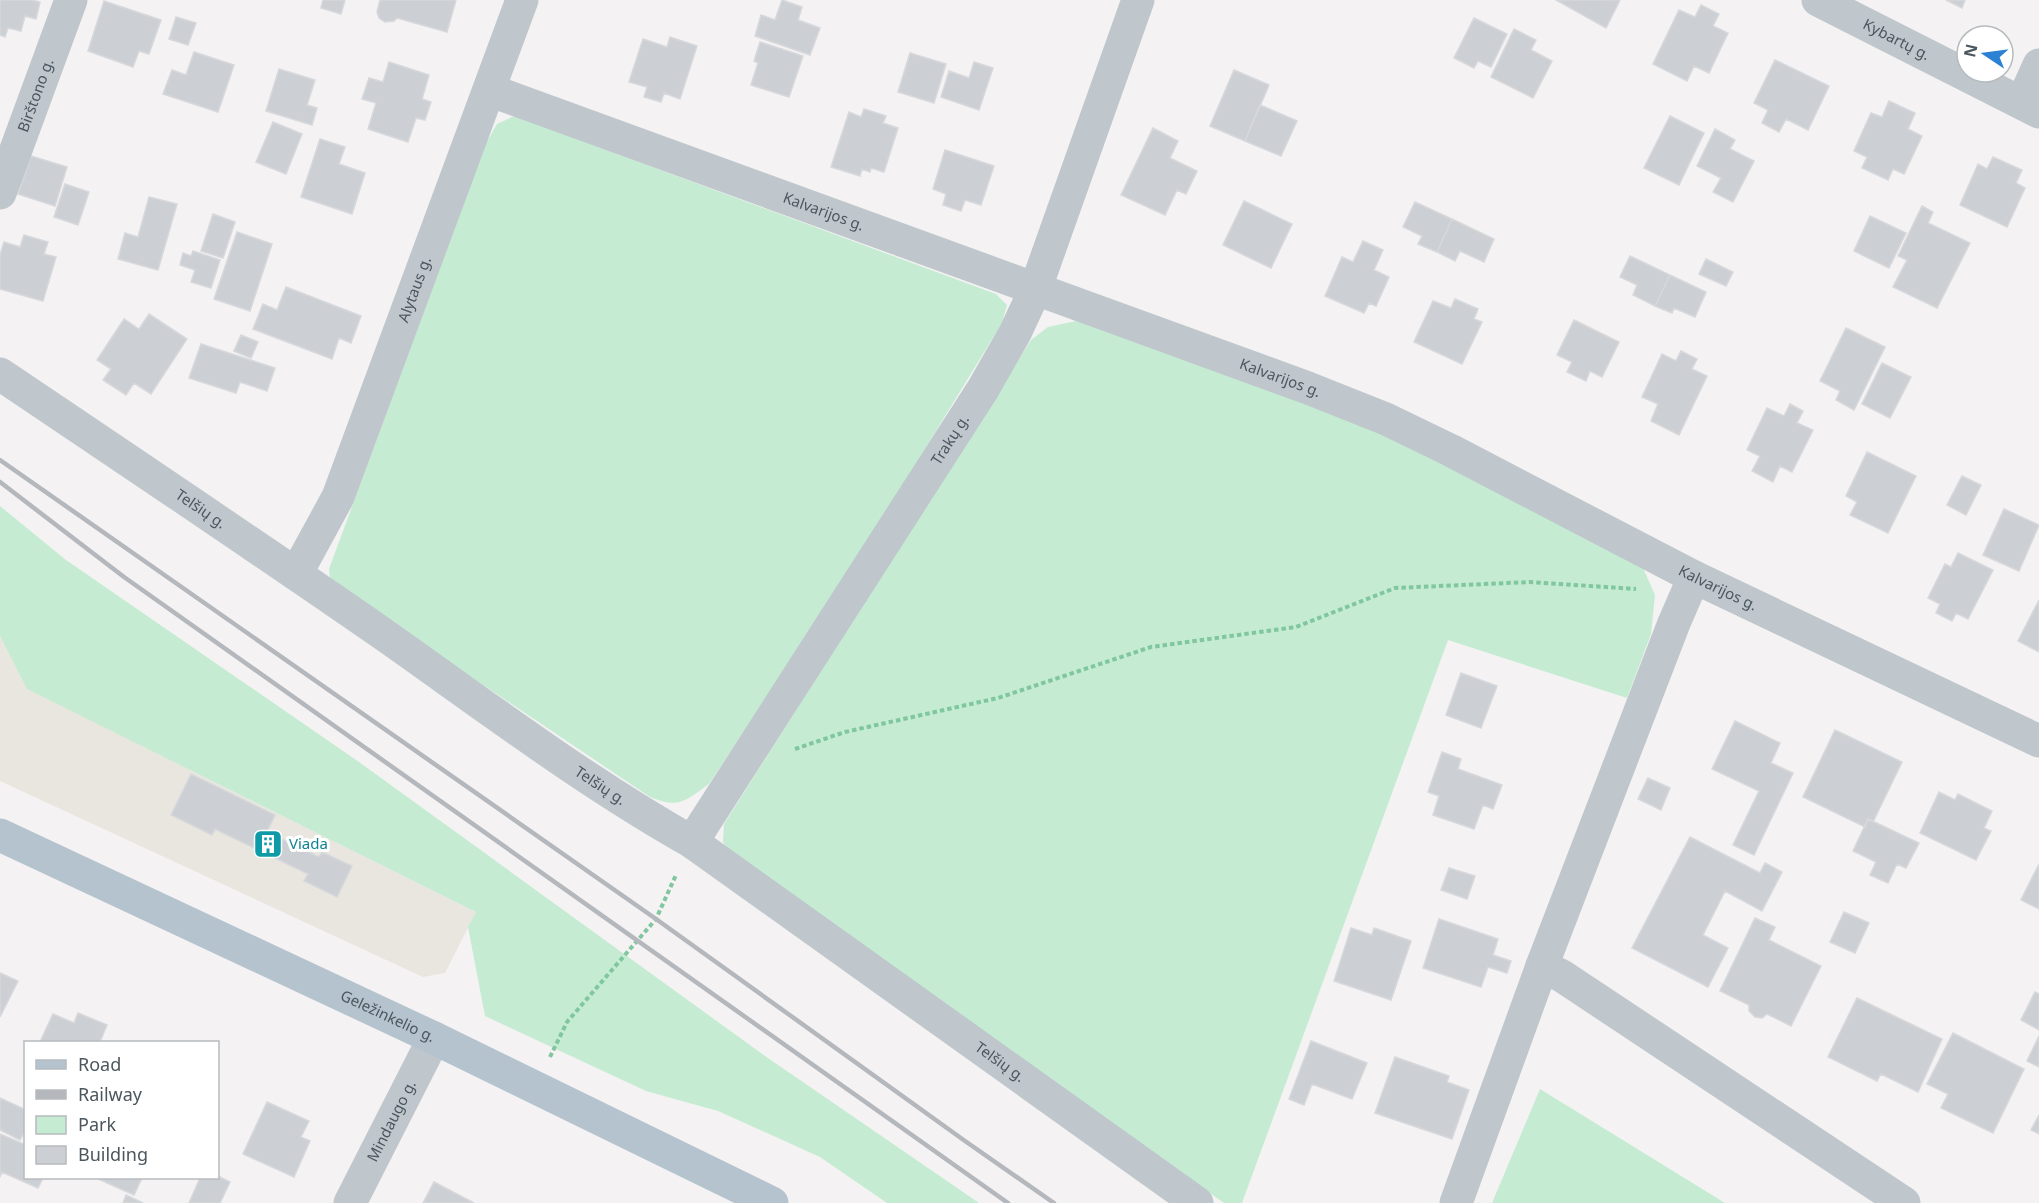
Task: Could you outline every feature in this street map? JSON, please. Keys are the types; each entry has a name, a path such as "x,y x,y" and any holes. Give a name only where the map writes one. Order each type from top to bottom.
{"main road":[{"name":"Geležinkelio g.","path":"0,835 434,1038 772,1203"}],"street":[{"name":"Birštono g.","path":"0,193 71,0"},
{"name":"Alytaus g.","path":"296,574 338,496 522,0"},
{"name":"Trakų g.","path":"692,842 983,389 1015,333 1035,290 1138,0"},
{"name":"Kybartų g.","path":"1818,0 2030,108"},
{"path":"2030,108 2039,65"},
{"name":"Kalvarijos g.","path":"489,90 1308,388 1386,419 1694,577 2039,741"},
{"name":"Telšių g.","path":"0,374 296,574 581,773 640,812 692,842 1197,1203"},
{"path":"1456,1203 1542,966 1674,623 1694,577"},
{"path":"1542,966 1562,976 1904,1203"},
{"name":"Mindaugo g.","path":"350,1203 434,1038"}],"path":[{"path":"793,749 845,732 998,698 1151,647 1296,627 1395,588 1530,582 1637,589"},
{"path":"529,1085 553,1053 567,1022 656,919 692,842"}],"shaded area":[{"path":"0,636 28,689 476,912 445,973 423,977 0,781"}],"green space":[{"path":"514,116 996,294 1007,305 1002,323 863,550 709,784 687,799 675,803 650,797 336,586 330,578 329,569 486,143 497,124"},
{"path":"1076,321 1373,428 1643,568 1655,595 1651,634 1627,698 1448,640 1242,1203 1224,1203 729,853 723,842 724,824 1031,340 1048,327"},
{"path":"0,506 66,560 359,762 765,1056 979,1203 887,1203 820,1157 718,1111 646,1091 485,1016 468,927 476,912 27,689 0,636"},
{"path":"1540,1089 1725,1203 1492,1203"}],"building":[{"path":"0,0 40,2 36,19 25,16 21,31 8,28 5,37 0,35"},
{"path":"323,0 345,0 341,14 321,8"},
{"path":"380,0 456,0 447,32 397,18 394,21 385,22 379,18 377,12"},
{"path":"782,0 802,7 798,20 820,28 810,55 755,36 761,15 775,20"},
{"path":"1556,0 1620,0 1606,28"},
{"path":"1946,0 1965,0 1962,8"},
{"path":"104,1 161,20 149,54 139,51 133,67 88,51"},
{"path":"1701,5 1719,14 1713,26 1728,33 1709,73 1694,66 1687,81 1653,64 1679,10 1695,17"},
{"path":"176,17 196,23 188,45 169,39"},
{"path":"1474,18 1507,34 1491,67 1478,61 1474,68 1454,58"},
{"path":"1514,29 1536,40 1531,50 1552,61 1533,98 1491,77"},
{"path":"670,37 697,46 680,99 664,93 661,102 644,97 647,87 629,82 643,39 667,47"},
{"path":"760,42 803,56 789,97 751,85 758,63 754,61"},
{"path":"194,52 234,65 218,112 163,94 172,70 186,75"},
{"path":"910,53 946,64 934,103 898,92"},
{"path":"1775,60 1829,86 1808,130 1786,119 1779,132 1762,123 1768,110 1754,103"},
{"path":"389,62 429,75 422,99 431,102 425,120 416,118 408,142 368,129 376,103 362,99 369,78 383,82"},
{"path":"974,62 993,68 979,110 941,97 949,71 969,78"},
{"path":"279,69 315,80 307,105 317,108 312,125 266,111"},
{"path":"1234,70 1269,85 1245,141 1210,126"},
{"path":"1889,101 1915,113 1908,129 1922,136 1904,174 1893,169 1888,180 1862,168 1867,157 1854,151 1871,113 1882,117"},
{"path":"1260,105 1297,121 1281,156 1245,141"},
{"path":"864,109 886,116 883,123 898,128 884,172 871,168 870,172 862,169 860,176 831,167 849,112 861,117"},
{"path":"1670,116 1704,133 1679,185 1644,168"},
{"path":"273,122 302,134 286,174 256,162"},
{"path":"1153,128 1178,141 1170,158 1197,171 1186,194 1177,190 1165,215 1121,195"},
{"path":"1715,129 1735,140 1730,149 1754,161 1733,202 1713,192 1721,178 1697,166"},
{"path":"320,139 345,147 339,164 365,173 352,214 301,197"},
{"path":"945,150 994,166 981,205 965,200 961,211 943,205 946,194 933,189"},
{"path":"31,156 67,167 55,206 18,194"},
{"path":"1993,157 2022,170 2016,183 2025,188 2007,227 1960,205 1978,164 1987,169"},
{"path":"65,184 89,192 78,225 54,217"},
{"path":"149,197 177,204 158,270 118,259 125,233 138,237"},
{"path":"1244,201 1292,224 1271,268 1223,245"},
{"path":"1415,202 1452,219 1437,252 1418,244 1422,236 1403,227"},
{"path":"1922,206 1933,212 1928,223 1970,243 1937,308 1893,287 1907,260 1898,256"},
{"path":"213,214 235,222 223,258 201,251"},
{"path":"1870,216 1906,233 1889,268 1854,251"},
{"path":"1452,219 1494,239 1484,262 1460,251 1455,261 1437,252"},
{"path":"237,232 272,244 250,311 214,299"},
{"path":"24,235 48,242 44,254 56,257 43,301 0,289 0,255 4,242 20,247"},
{"path":"1363,241 1383,250 1374,270 1389,277 1376,306 1369,303 1364,313 1325,296 1342,257 1353,262"},
{"path":"193,251 220,260 211,288 191,282 195,270 180,265 183,253 191,256"},
{"path":"1630,256 1670,275 1655,306 1633,295 1637,285 1620,277"},
{"path":"1706,259 1733,272 1726,286 1699,274"},
{"path":"1670,275 1706,292 1695,317 1674,308 1672,313 1655,306"},
{"path":"286,287 361,316 351,343 339,338 332,359 253,329 263,304 277,310"},
{"path":"1455,299 1478,309 1474,319 1482,322 1462,364 1414,342 1433,301 1451,308"},
{"path":"149,314 187,339 151,394 134,383 126,395 103,380 111,369 97,360 124,319 139,329"},
{"path":"1574,320 1619,342 1602,377 1590,371 1586,381 1567,372 1572,362 1557,355"},
{"path":"1846,328 1885,347 1854,410 1836,400 1840,391 1820,381"},
{"path":"241,335 258,342 251,358 234,351"},
{"path":"201,344 275,368 267,391 240,382 236,393 189,378"},
{"path":"1681,351 1697,359 1692,369 1707,376 1679,435 1651,421 1658,404 1642,397 1662,354 1676,361"},
{"path":"1882,363 1911,377 1890,418 1862,404"},
{"path":"1790,404 1803,411 1797,423 1813,430 1792,472 1780,466 1773,482 1752,471 1760,456 1747,450 1767,408 1784,416"},
{"path":"1867,452 1916,476 1888,533 1850,515 1857,502 1846,496"},
{"path":"1962,476 1981,485 1966,515 1947,505"},
{"path":"2004,509 2039,525 2019,571 1983,555"},
{"path":"1958,553 1993,570 1968,619 1956,613 1952,621 1936,613 1940,604 1928,598 1945,564 1951,567"},
{"path":"2039,600 2039,652 2018,641"},
{"path":"1461,673 1497,686 1481,728 1446,715"},
{"path":"1735,721 1780,743 1771,763 1793,773 1754,855 1733,845 1759,791 1712,769"},
{"path":"1835,730 1902,762 1873,822 1868,819 1865,827 1803,797"},
{"path":"1442,752 1461,759 1458,769 1502,785 1493,809 1483,805 1474,829 1433,815 1439,796 1428,792"},
{"name":"Viada","path":"191,774 275,815 267,832 319,857 322,852 352,866 337,897 304,881 308,874 215,829 212,835 171,815"},
{"path":"1648,778 1670,788 1661,810 1638,799"},
{"path":"1939,792 1955,800 1958,794 1992,811 1984,828 1991,831 1976,860 1920,833"},
{"path":"1868,819 1919,843 1906,868 1897,864 1888,883 1870,875 1876,862 1853,851"},
{"path":"1690,837 1760,873 1765,863 1782,872 1762,911 1725,891 1703,935 1728,948 1708,987 1632,948"},
{"path":"2039,864 2039,909 2021,900"},
{"path":"1449,868 1475,876 1467,899 1441,890"},
{"path":"1844,912 1869,923 1855,953 1830,942"},
{"path":"1755,918 1775,927 1769,940 1821,966 1791,1026 1767,1014 1762,1018 1755,1017 1749,1011 1749,1005 1720,991"},
{"path":"1439,919 1498,939 1493,955 1511,961 1507,973 1488,967 1481,987 1423,968"},
{"path":"1351,928 1372,935 1374,928 1411,941 1391,1000 1334,981"},
{"path":"0,973 18,981 0,1017"},
{"path":"2035,992 2039,994 2039,1030 2021,1020"},
{"path":"1857,998 1942,1039 1918,1092 1881,1074 1877,1081 1828,1057"},
{"path":"78,1013 107,1025 100,1041 40,1041 53,1014 74,1023"},
{"path":"1953,1033 2024,1069 1993,1133 1941,1108 1948,1094 1927,1084"},
{"path":"2039,1036 2039,1067 2027,1061"},
{"path":"1311,1041 1367,1063 1352,1099 1312,1084 1304,1105 1289,1099"},
{"path":"1395,1057 1449,1076 1447,1082 1469,1090 1452,1139 1375,1113"},
{"path":"0,1098 24,1109 24,1133 20,1140 0,1130"},
{"path":"267,1102 309,1121 301,1137 310,1141 294,1177 243,1154"},
{"path":"2039,1115 2039,1134 2031,1130"},
{"path":"0,1134 24,1144 24,1179 42,1179 38,1188 2,1172 0,1177"},
{"path":"219,1176 230,1182 220,1203 189,1203 200,1179 219,1179"},
{"path":"98,1179 142,1179 134,1195"},
{"path":"434,1182 474,1203 423,1203"},
{"path":"126,1195 143,1203 123,1203"}],"railway":[{"path":"0,460 656,919 1054,1203"},
{"path":"0,482 124,577 1008,1203"}],"place":[{"name":"Viada","path":"268,844"}]}
